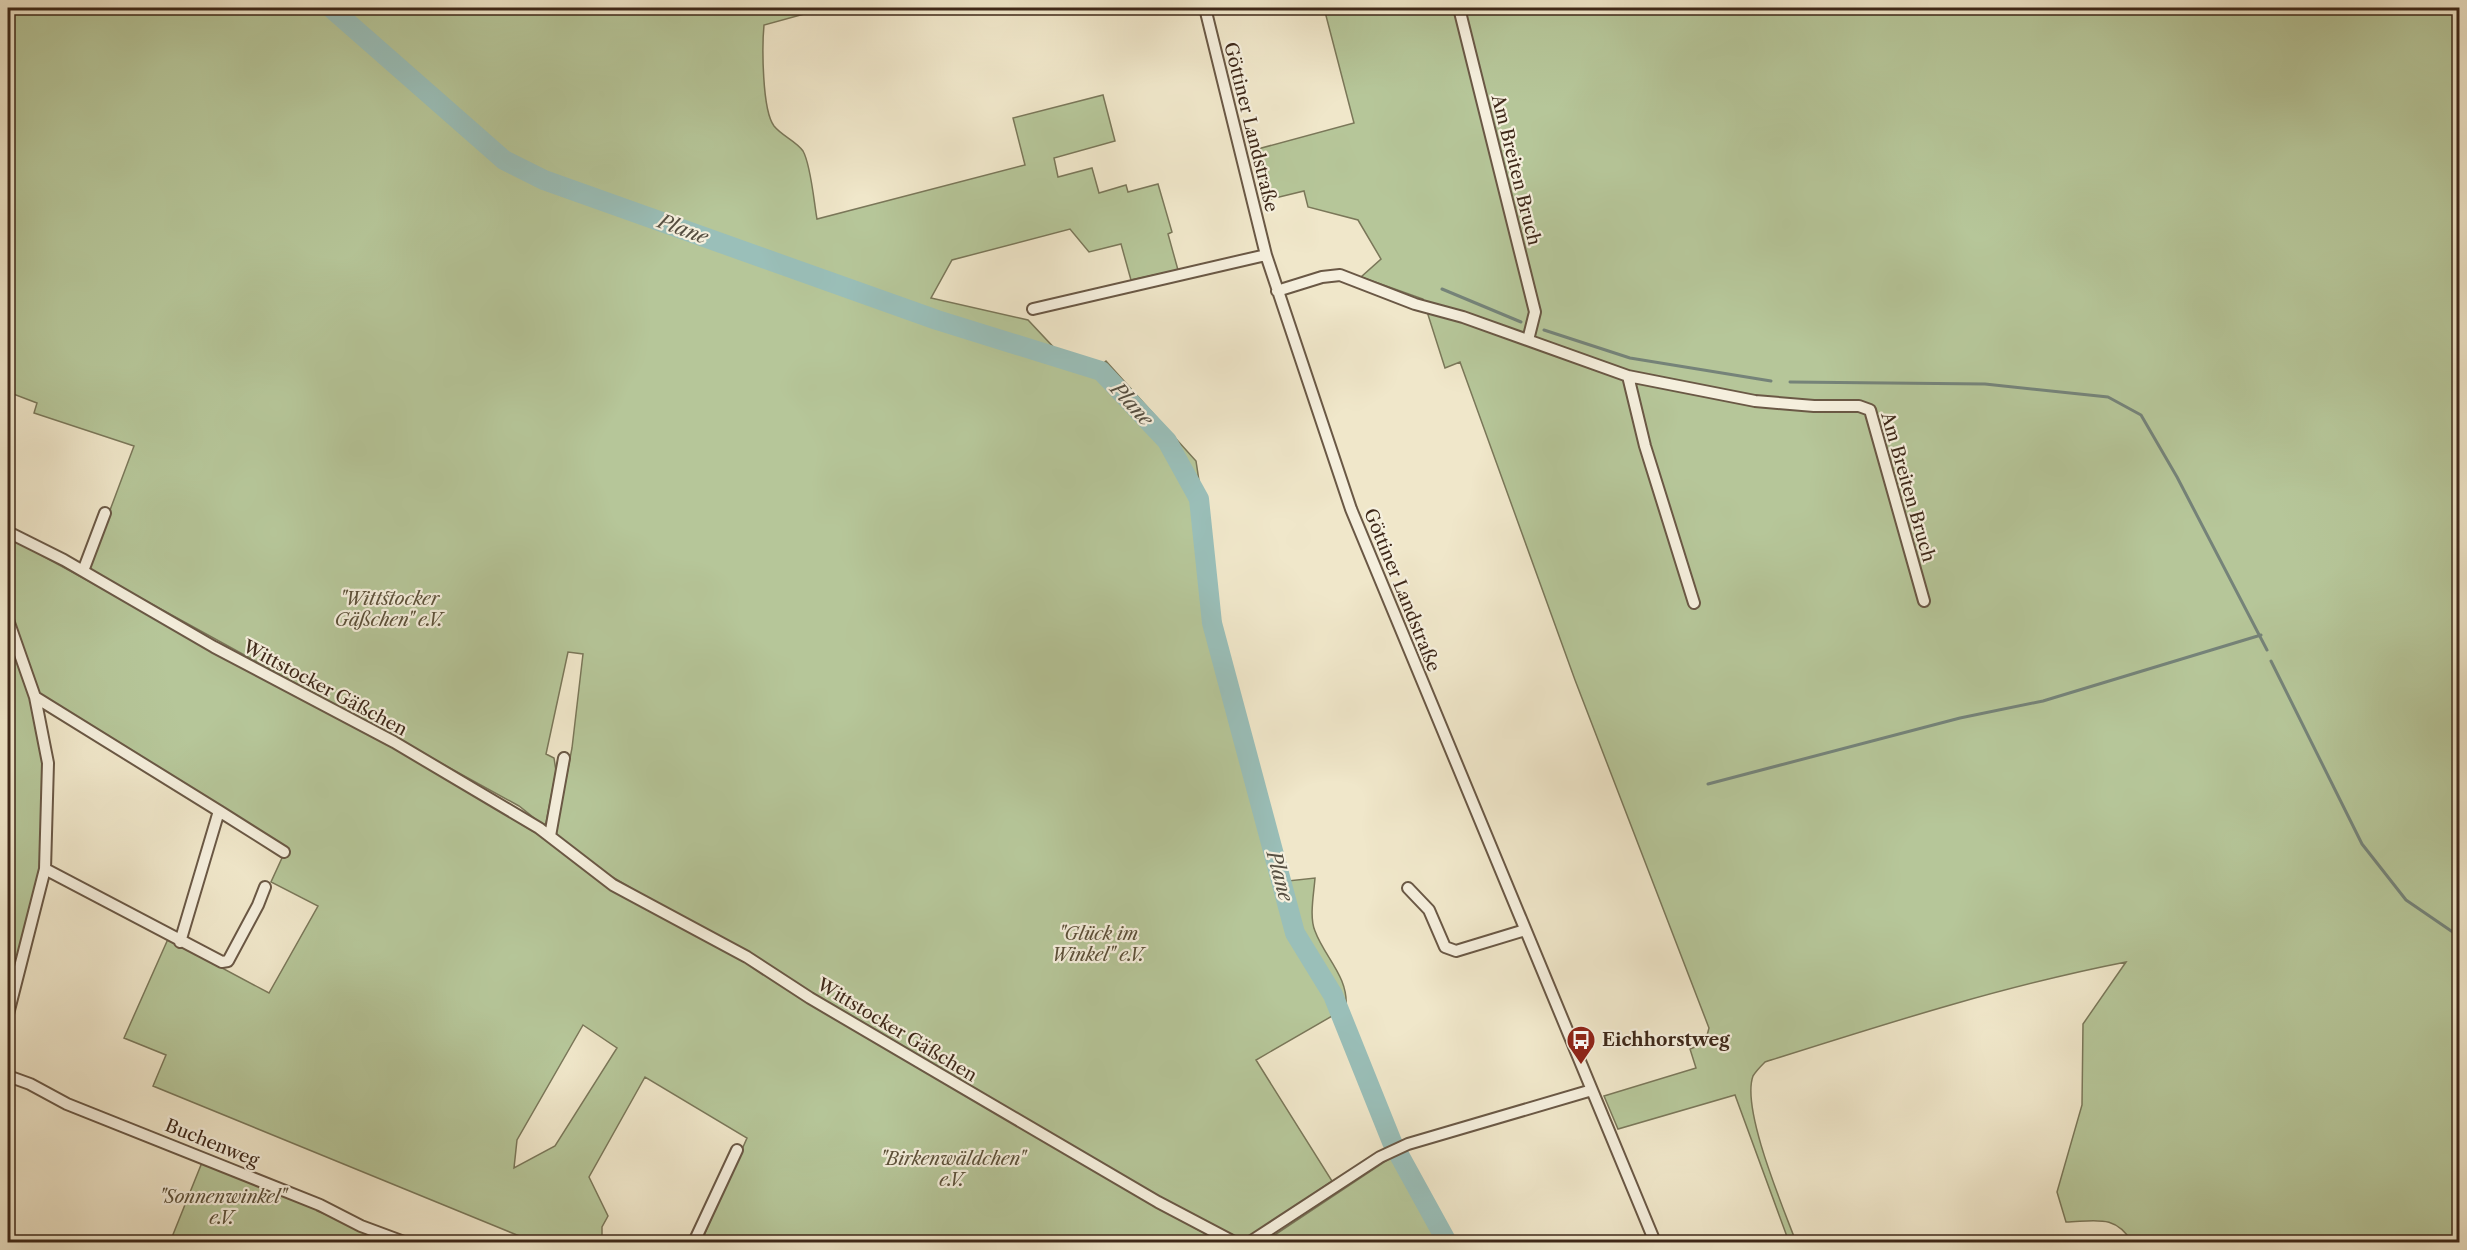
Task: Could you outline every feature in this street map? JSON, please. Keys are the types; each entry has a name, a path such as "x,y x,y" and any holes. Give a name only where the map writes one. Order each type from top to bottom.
{"street":[{"name":"Göttiner Landstraße","path":"1205,8 1266,255 1352,511 1655,1242"},
{"name":"Am Breiten Bruch","path":"1459,8 1535,312 1528,340"},
{"path":"1033,309 1266,255"},
{"name":"Am Breiten Bruch","path":"1277,291 1322,277 1340,275 1415,304 1528,340 1628,376 1764,402 1814,406 1859,406 1870,410 1924,601"},
{"path":"1628,376 1645,446 1694,603"},
{"path":"83,571 105,513"},
{"name":"Wittstocker Gäßchen","path":"8,532 83,571 214,647 393,742 550,836 613,885 747,957 810,998 1158,1202 1234,1242"},
{"path":"8,620 36,697 48,763 45,869 8,1014"},
{"path":"36,697 284,852"},
{"path":"550,836 564,758"},
{"path":"180,942 219,811"},
{"path":"45,869 213,959 228,961 265,887"},
{"path":"1408,888 1429,910 1445,947 1456,951 1525,930"},
{"name":"Buchenweg","path":"8,1076 30,1084 66,1104 289,1192 404,1242"},
{"path":"1251,1242 1380,1157 1408,1143 1592,1090"},
{"path":"693,1242 737,1150"}],"green space":[{"path":"8,8 329,8 503,161 543,180 505,159 333,8 826,8 764,25 763,35 765,93 770,118 777,130 797,144 806,157 817,219 1025,165 1013,118 1103,95 1115,141 1054,158 1058,177 1092,168 1099,193 1126,185 1128,192 1158,184 1172,232 1168,234 1178,270 1131,280 1121,244 1089,252 1070,229 952,260 931,298 1028,320 1060,354 1098,368 1106,361 1196,461 1222,631 1248,748 1288,881 1315,878 1313,925 1319,941 1340,977 1346,997 1346,1008 1256,1060 1332,1181 1243,1242 1157,1197 580,858 558,839 556,831 572,748 583,654 568,652 546,754 554,758 556,771 546,823 543,825 519,806 88,569 134,446 34,413 37,403 8,392"},
{"path":"1324,8 2459,8 2459,1242 2132,1242 2126,1233 2112,1223 2104,1221 2066,1222 2057,1192 2082,1105 2083,1024 2126,962 1989,994 1765,1062 1753,1076 1751,1091 1753,1111 1765,1158 1796,1242 1789,1242 1735,1095 1618,1129 1604,1096 1696,1068 1690,1049 1705,1043 1709,1028 1575,680 1460,362 1445,368 1423,299 1361,277 1381,259 1358,220 1308,207 1304,191 1267,200 1254,150 1354,123"},
{"name":"\"Birkenwäldchen\" e.V.","path":"8,537 400,751 556,845 577,863 623,893 721,948 1104,1176 1206,1234 1202,1242 701,1242 747,1138 645,1077 589,1177 608,1216 602,1227 602,1242 534,1242 153,1086 166,1055 124,1038 168,939 269,993 318,906 271,882 287,847 43,698 30,698 42,757 41,869 8,993","holes":["583,1025 617,1048 555,1146 514,1168 517,1140"]},
{"path":"1401,1153 1450,1242 1264,1242 1395,1155"},
{"name":"\"Sonnenwinkel\" e.V.","path":"203,1160 315,1205 317,1211 396,1242 170,1242"}],"waterway":[{"name":"Plane","path":"331,8 504,160 544,180 937,320 1101,371 1167,441 1199,499 1212,623 1295,933 1333,995 1392,1142 1447,1242"},
{"path":"1442,289 1521,322"},
{"path":"1544,330 1630,358 1771,381"},
{"path":"1790,382 1985,384 2108,397 2141,415 2177,477 2267,650"},
{"path":"1708,784 1960,718 2043,701 2261,635"},
{"path":"2271,661 2362,844 2406,900 2460,937"}],"place":[{"name":"Eichhorstweg","path":"1581,1066"}],"park label":[{"name":"\"Wittstocker Gäßchen\" e.V.","path":"389,609"},
{"name":"\"Glück im Winkel\" e.V.","path":"1098,944"}]}
